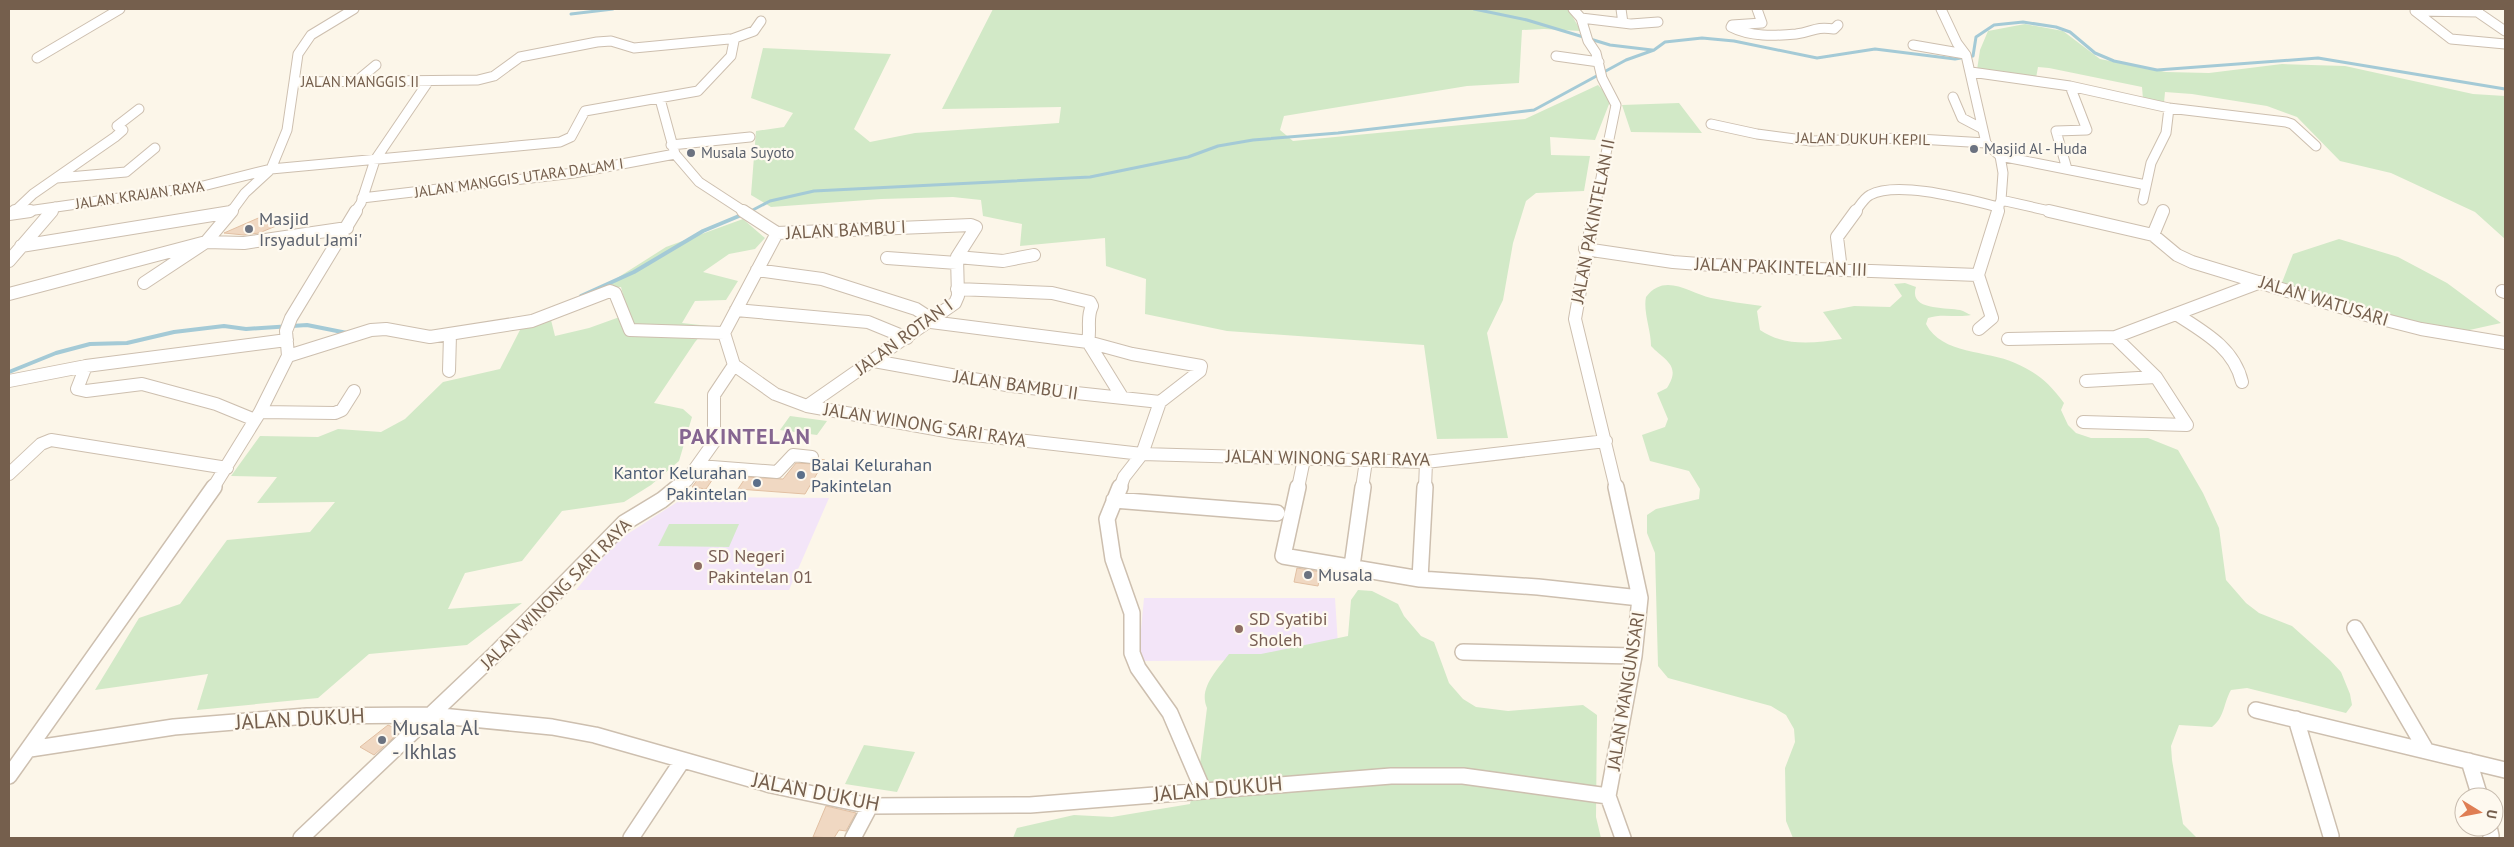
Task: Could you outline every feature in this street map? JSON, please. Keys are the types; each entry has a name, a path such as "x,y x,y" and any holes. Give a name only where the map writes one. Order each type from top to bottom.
{"street":[{"path":"37,58 93,23 120,9"},
{"path":"144,283 206,242 218,230 245,193 271,169 287,130 298,54 309,37 354,9"},
{"name":"JALAN PAKINTELAN II","path":"1573,9 1581,18 1588,41 1599,62 1602,75 1616,105 1585,249 1575,319 1596,410 1606,441"},
{"path":"1621,9 1623,23"},
{"path":"1757,9 1762,23 1732,25 1731,28 1742,33 1786,35 1811,31 1819,27 1834,29 1838,25"},
{"path":"1941,9 1967,61 1986,143 2000,156 2146,185"},
{"path":"2505,31 2476,11 2416,10 2417,14 2451,39 2505,44"},
{"path":"1581,18 1623,23 1658,22"},
{"path":"9,776 30,749 227,468 258,416 288,356 288,329 347,228 362,198 376,160 428,82 487,79 520,57 598,42 611,41 634,48 732,39 754,31 762,21"},
{"name":"JALAN MANGGIS UTARA DALAM I","path":"376,160 560,142 571,137 585,111 660,99 694,92 704,87 731,56 734,48 732,39"},
{"path":"1913,46 2070,86 2169,108 2286,122 2292,124 2316,146"},
{"path":"1556,56 1599,62"},
{"path":"358,80 376,65"},
{"name":"JALAN MANGGIS II","path":"293,82 409,79 428,82"},
{"path":"2067,169 2056,131 2087,130 2070,86"},
{"path":"1953,97 1962,118 1981,128"},
{"path":"660,99 673,150 699,182 777,233"},
{"path":"2143,200 2151,163 2166,133 2169,108"},
{"path":"11,213 33,194 87,158 123,130 117,126 139,109"},
{"name":"JALAN DUKUH KEPIL","path":"1711,124 1757,134 1811,141 1902,138 1986,143"},
{"name":"JALAN MANGGIS UTARA DALAM I","path":"362,198 574,173 673,150 750,136"},
{"path":"56,178 126,172 156,148"},
{"path":"1979,329 1992,318 1986,305 1978,275 2000,204 2003,173 2000,156"},
{"name":"JALAN KRAJAN RAYA","path":"11,213 203,186 271,169 376,160"},
{"path":"1841,270 1837,237 1862,202 1869,196 1895,191 1922,192 2000,204 2153,235 2163,211"},
{"path":"9,261 54,207"},
{"path":"21,246 231,212"},
{"name":"JALAN BAMBU I","path":"724,333 777,233 971,225"},
{"name":"JALAN ROTAN I","path":"807,406 932,321 955,303 957,260 976,227 971,225"},
{"path":"9,294 206,242 244,242 347,228"},
{"name":"JALAN WATUSARI","path":"2153,235 2192,262 2370,316 2421,329 2505,343"},
{"name":"JALAN PAKINTELAN III","path":"1585,249 1673,262 1978,275"},
{"path":"887,258 1003,261 1034,255"},
{"path":"757,270 822,279 916,309 932,321 1088,342 1132,354 1186,362 1200,366 1200,372 1160,402 1142,454 1124,477 1107,519 1113,559 1132,613 1132,653 1138,668 1170,714 1203,790"},
{"path":"2008,339 2115,337 2261,282"},
{"path":"957,289 1052,293 1090,302 1092,306 1088,314 1091,330 1088,342 1122,397"},
{"path":"288,356 371,330 386,329 424,337 450,335 532,321 610,291 616,293 630,330 724,333 734,365"},
{"path":"736,310 868,322 907,338"},
{"path":"2176,314 2228,351 2241,371 2242,382"},
{"path":"9,381 288,329"},
{"path":"449,371 450,335"},
{"path":"2083,422 2187,425 2156,377 2115,337"},
{"name":"JALAN BAMBU II","path":"874,361 1012,386 1160,402"},
{"name":"JALAN WINONG SARI RAYA","path":"301,838 495,654 624,523 662,500 681,485 699,466 714,442 714,395 734,365 775,394 807,406 957,433 1142,454 1366,462 1426,462 1606,441"},
{"path":"86,366 77,389 80,391 142,384 258,416 335,413 342,410 354,391"},
{"path":"2086,381 2156,377"},
{"path":"9,474 41,444 54,440 227,468"},
{"name":"JALAN MANGUNSARI","path":"1606,441 1640,598 1634,656 1608,796"},
{"path":"699,466 777,472 793,455 812,456"},
{"path":"1304,459 1283,556 1352,566 1420,580 1538,587 1640,598"},
{"path":"1352,566 1366,462"},
{"path":"1420,580 1426,462"},
{"path":"1114,500 1277,513"},
{"path":"2355,628 2426,750"},
{"path":"1463,652 1634,656"},
{"path":"2256,710 2505,770"},
{"name":"JALAN DUKUH","path":"30,749 174,727 298,717 431,715 552,727 595,735 771,785 870,806 944,808 1030,805 1391,776 1454,776 1537,784 1608,796"},
{"path":"2296,719 2331,836"},
{"path":"631,838 682,761"},
{"path":"2469,761 2477,787"},
{"path":"1608,796 1623,838"},
{"path":"853,838 870,806"}],"shaded area":[{"name":"SD Negeri Pakintelan 01","path":"685,497 829,498 789,590 576,590 615,542"},
{"name":"SD Syatibi Sholeh","path":"1144,598 1335,598 1339,660 1138,661"}],"green space":[{"path":"993,9 1568,9 1581,31 1522,30 1519,83 1467,86 1284,116 1280,130 1293,141 1525,119 1598,85 1611,99 1595,140 1550,137 1551,155 1590,156 1584,191 1536,193 1526,201 1513,243 1503,300 1487,333 1508,438 1437,439 1424,345 1227,331 1145,314 1146,279 1106,266 1105,238 1020,246 1022,224 983,216 981,200 953,197 881,199 771,207 751,195 756,131 784,127 793,113 751,98 763,48 891,54 854,129 870,142 915,133 1059,123 1061,107 942,109"},
{"path":"2025,24 2063,31 2100,59 2166,72 2209,73 2282,64 2345,66 2473,94 2505,96 2505,239 2475,212 2391,173 2340,161 2297,117 2267,106 2192,94 2165,92 2164,103 2143,99 2142,87 2049,68 2038,67 2036,78 1977,70 1980,50 1988,31"},
{"path":"1679,103 1702,133 1631,132 1622,105"},
{"path":"743,219 765,238 755,249 729,254 703,272 738,281 726,300 695,301 682,323 709,326 695,342 654,403 683,409 692,417 679,461 651,485 624,502 562,511 522,561 465,573 448,609 522,603 467,645 369,654 318,698 197,710 208,674 95,690 139,618 180,604 227,540 310,532 335,502 257,503 277,477 231,476 260,436 318,437 338,429 381,432 405,419 443,382 500,369 521,328 551,320 555,336 589,328 628,314 621,287 603,287 666,247"},
{"path":"2339,239 2398,257 2447,283 2501,323 2465,331 2371,313 2281,285 2293,254"},
{"path":"1905,283 1916,287 1915,295 1923,304 1938,308 1960,310 1971,315 1928,318 1926,324 1933,334 1954,347 2004,359 2037,375 2053,389 2064,403 2061,410 2068,425 2076,433 2091,438 2148,438 2178,450 2203,493 2219,528 2226,580 2246,603 2259,613 2292,626 2341,672 2350,694 2352,705 2346,713 2247,688 2231,690 2222,715 2212,727 2179,725 2171,746 2172,760 2183,824 2197,838 1793,838 1786,821 1785,768 1795,742 1794,729 1786,715 1771,706 1668,678 1658,666 1655,553 1647,533 1647,515 1656,509 1699,499 1700,489 1689,471 1650,461 1642,435 1665,427 1668,419 1657,393 1667,388 1673,374 1670,364 1651,346 1645,303 1646,297 1653,290 1669,285 1711,298 1762,306 1757,311 1760,330 1779,339 1821,342 1842,339 1823,312 1854,306 1890,307 1902,296 1894,284"},
{"path":"790,416 827,421 817,435 780,430"},
{"path":"669,524 739,524 729,547 658,546"},
{"path":"1358,590 1372,591 1398,604 1404,616 1421,636 1434,642 1449,683 1463,699 1476,707 1508,711 1583,705 1597,715 1596,817 1601,838 1013,838 1017,828 1074,815 1112,817 1190,804 1200,764 1207,708 1205,693 1210,679 1229,654 1261,654 1348,636 1351,600"},
{"path":"864,745 915,752 897,792 845,784"}],"building":[{"name":"Masjid Irsyadul Jami'","path":"263,216 276,226 259,233 244,235 224,233"},
{"name":"Balai Kelurahan Pakintelan","path":"819,459 825,460 805,494 738,489 746,477 783,479 796,463 815,464"},
{"path":"701,475 715,476 706,489 692,487"},
{"name":"Musala","path":"1297,568 1321,572 1318,586 1294,582"},
{"name":"Musala Al - Ikhlas","path":"388,725 401,731 374,755 360,747"},
{"path":"826,806 856,813 846,831 839,830 834,838 813,837"}],"waterway":[{"path":"571,14 613,9"},
{"path":"1474,9 1527,20 1610,45 1652,50"},
{"path":"751,211 770,201 814,191 1090,177 1188,157 1218,146 1253,140 1338,133 1534,110 1626,60 1654,50 1665,42 1702,38 1734,41 1817,58 1875,49 1955,59 1973,56 1976,37 1994,25 2023,22 2056,27 2070,32 2095,53 2114,61 2157,70 2318,58 2505,89"},
{"path":"581,296 634,272 703,231 751,211"},
{"path":"9,372 56,353 90,344 127,343 174,332 224,326 246,329 307,325 347,333"}],"place":[{"name":"Masjid Al - Huda","path":"1974,149"},
{"name":"Musala Suyoto","path":"691,153"},
{"name":"Masjid Irsyadul Jami'","path":"249,229"},
{"name":"Balai Kelurahan Pakintelan","path":"801,475"},
{"name":"Kantor Kelurahan Pakintelan","path":"757,483"},
{"name":"SD Negeri Pakintelan 01","path":"698,566"},
{"name":"Musala","path":"1308,575"},
{"name":"SD Syatibi Sholeh","path":"1239,629"},
{"name":"Musala Al - Ikhlas","path":"382,740"}],"district":[{"name":"PAKINTELAN","path":"745,436"}]}
